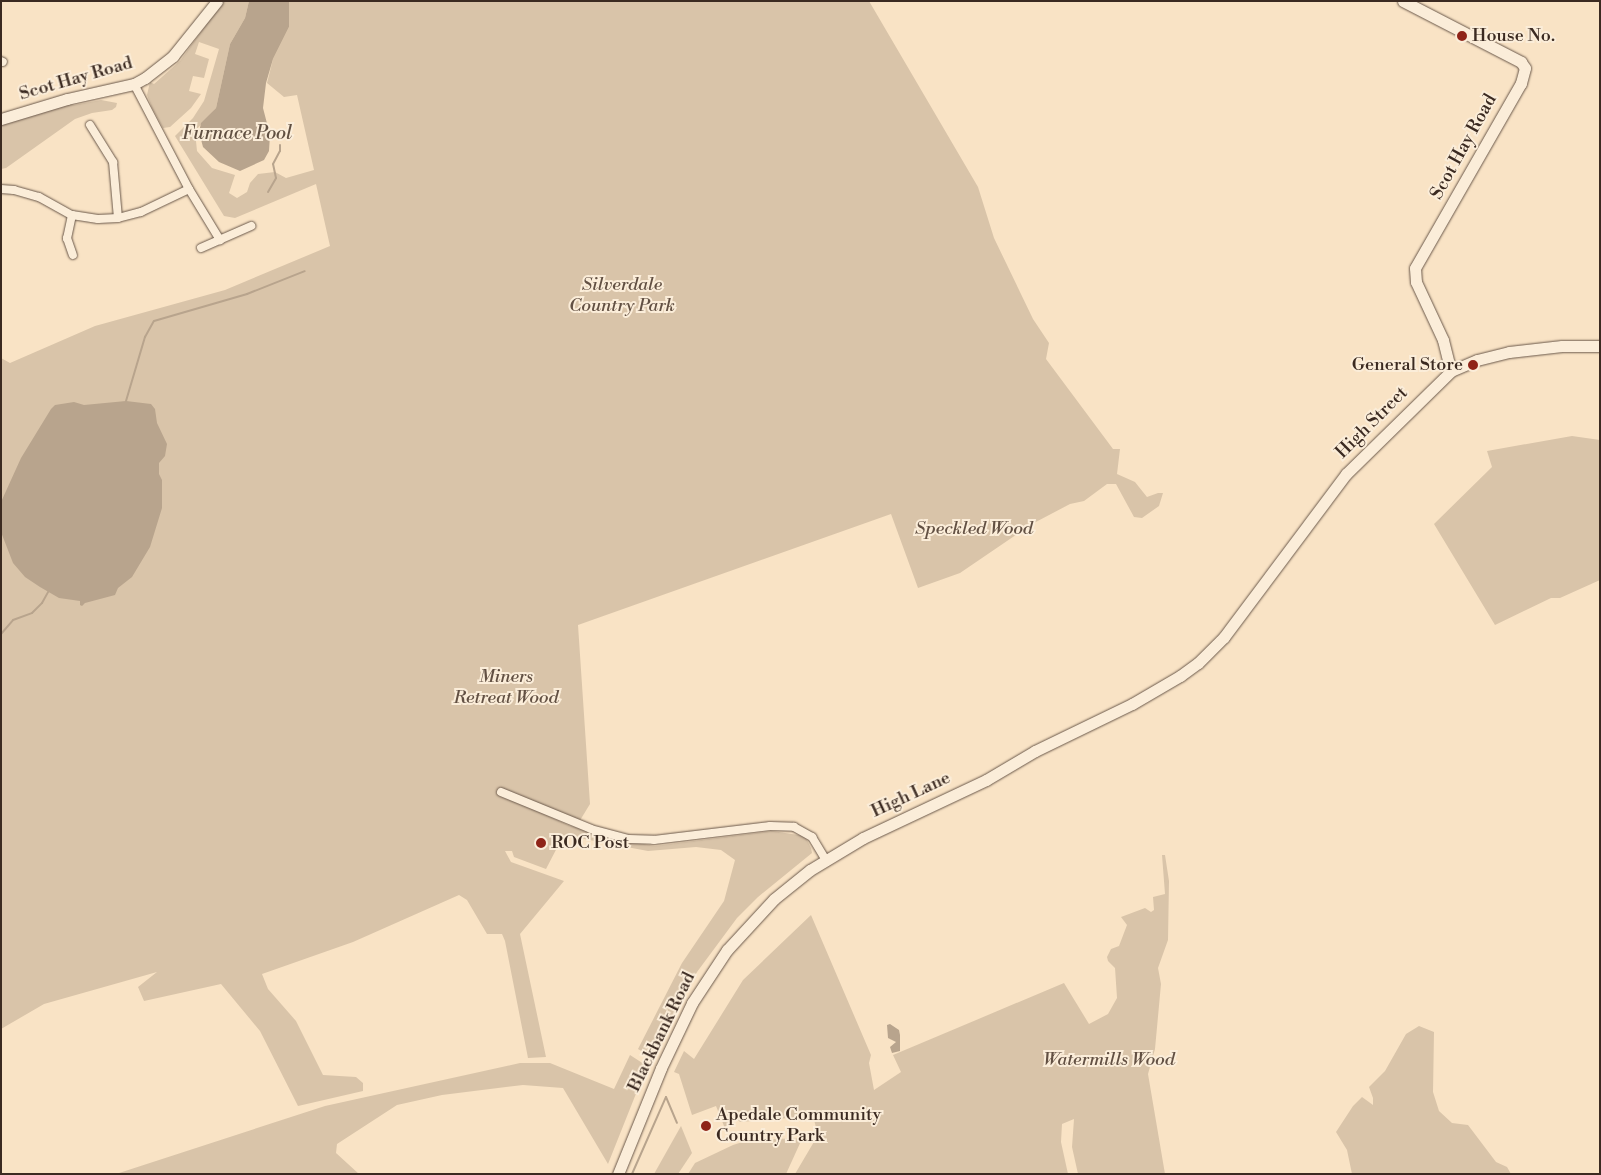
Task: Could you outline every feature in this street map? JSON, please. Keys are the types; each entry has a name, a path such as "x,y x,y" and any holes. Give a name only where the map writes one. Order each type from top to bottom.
{"main road":[{"name":"Scot Hay Road","path":"1,119 67,100 134,84 156,72 173,56 217,1"},
{"name":"Scot Hay Road","path":"1403,1 1521,62 1525,68 1522,84 1415,268 1416,282 1444,340 1451,371"},
{"name":"High Street","path":"1285,555 1346,474 1451,371 1477,360 1509,352 1562,346 1600,346"},
{"name":"High Lane","path":"826,860 893,822 986,780 1036,751 1132,704 1180,676 1224,637 1285,555"},
{"name":"Blackbank Road","path":"618,1174 672,1044 704,983 727,950 758,914 793,883 826,860"}],"street":[{"path":"134,84 189,189 220,240"},
{"path":"90,125 113,162 118,218"},
{"path":"1,189 14,190 39,197 72,215 98,219 118,218 141,212 189,189"},
{"path":"72,215 67,238 73,255"},
{"path":"201,248 250,226"},
{"path":"501,792 591,829 629,839 654,840 770,826 794,827 812,836 826,860"}],"green space":[{"name":"Silverdale Country Park","path":"223,1 249,1 245,18 230,44 216,108 195,131 197,151 212,168 235,175 229,193 237,198 247,192 250,183 258,174 275,172 286,178 314,170 297,95 284,97 267,83 273,59 289,27 289,1 869,1 978,187 994,238 1033,319 1049,343 1046,359 1113,449 1120,449 1117,474 1135,482 1147,497 1163,493 1159,506 1142,518 1134,517 1116,484 1107,484 1084,501 1070,504 1032,524 960,573 918,588 891,514 578,625 590,804 579,822 522,804 568,825 611,838 655,846 772,831 805,836 812,853 758,897 737,918 697,972 651,1057 638,1049 682,963 724,901 735,860 721,850 696,847 648,851 568,836 559,844 546,869 514,857 512,851 505,851 511,862 564,881 520,934 546,1057 528,1058 502,934 487,934 467,900 459,895 353,942 262,974 268,989 296,1021 323,1075 356,1077 363,1083 363,1091 298,1106 260,1031 221,984 144,1001 138,987 157,972 44,1004 1,1029 1,358 10,363 95,326 225,290 330,246 316,184 235,218 224,216 175,136 193,118 204,101 219,49 199,42 195,54 209,59 204,78 193,76 189,91 201,94 191,108 170,127 163,128 152,108 147,95 150,82 154,84 180,61"},
{"path":"101,100 117,103 116,107 112,110 92,113 75,119 6,168 1,169 1,124 65,103 74,105"},
{"path":"1572,436 1600,440 1600,580 1560,598 1551,598 1495,625 1434,524 1492,467 1487,451"},
{"name":"Watermills Wood","path":"1162,855 1165,855 1169,881 1168,940 1158,968 1161,984 1155,1049 1148,1074 1165,1174 1078,1174 1072,1147 1074,1119 1062,1124 1061,1142 1068,1174 795,1174 818,1135 813,1116 740,1122 736,1118 726,1131 716,1106 692,1115 679,1074 674,1072 684,1051 694,1059 743,980 811,915 871,1055 869,1063 874,1090 901,1072 893,1055 1064,983 1089,1024 1108,1014 1117,998 1115,968 1108,961 1107,957 1111,949 1119,946 1127,925 1121,917 1145,908 1151,912 1154,910 1153,897 1165,894"},
{"path":"1419,1026 1434,1032 1433,1092 1439,1111 1452,1123 1468,1125 1496,1162 1507,1167 1511,1174 1352,1174 1347,1150 1336,1132 1353,1106 1362,1097 1373,1105 1373,1098 1369,1087 1385,1071 1406,1034"},
{"path":"630,1055 647,1066 608,1164 563,1088 523,1085 442,1095 397,1105 337,1144 336,1153 359,1174 116,1174 325,1106 520,1063 550,1063 614,1089"},
{"path":"681,1126 692,1153 678,1174 654,1174"},
{"path":"801,1138 786,1174 688,1174 695,1163 733,1145 749,1140"}],"water":[{"name":"Furnace Pool","path":"249,1 289,1 289,27 273,59 266,83 263,108 270,135 269,151 264,160 240,171 219,162 203,147 199,132 201,123 216,108 230,44 245,18"},
{"path":"126,401 151,404 155,409 157,423 167,444 165,456 159,463 159,474 162,480 162,508 150,547 132,577 118,588 115,595 85,603 82,606 80,601 59,598 40,587 25,577 13,563 1,532 1,502 21,458 55,405 74,402 84,405"},
{"path":"890,1024 899,1030 900,1035 900,1051 892,1053 890,1047 896,1042 888,1038 887,1025"}],"waterway":[{"path":"268,192 276,178 273,164 280,151 280,145"},
{"path":"126,401 145,337 154,321 247,294 305,271"},
{"path":"1,634 13,620 32,613 42,603 48,592"},
{"path":"632,1174 666,1097 677,1123"}],"place":[{"name":"House No.","path":"1462,36"},
{"name":"General Store","path":"1473,365"},
{"name":"ROC Post","path":"541,843"},
{"name":"Apedale Community Country Park","path":"706,1126"}],"park label":[{"name":"Speckled Wood","path":"974,529"},
{"name":"Miners Retreat Wood","path":"506,688"}]}
